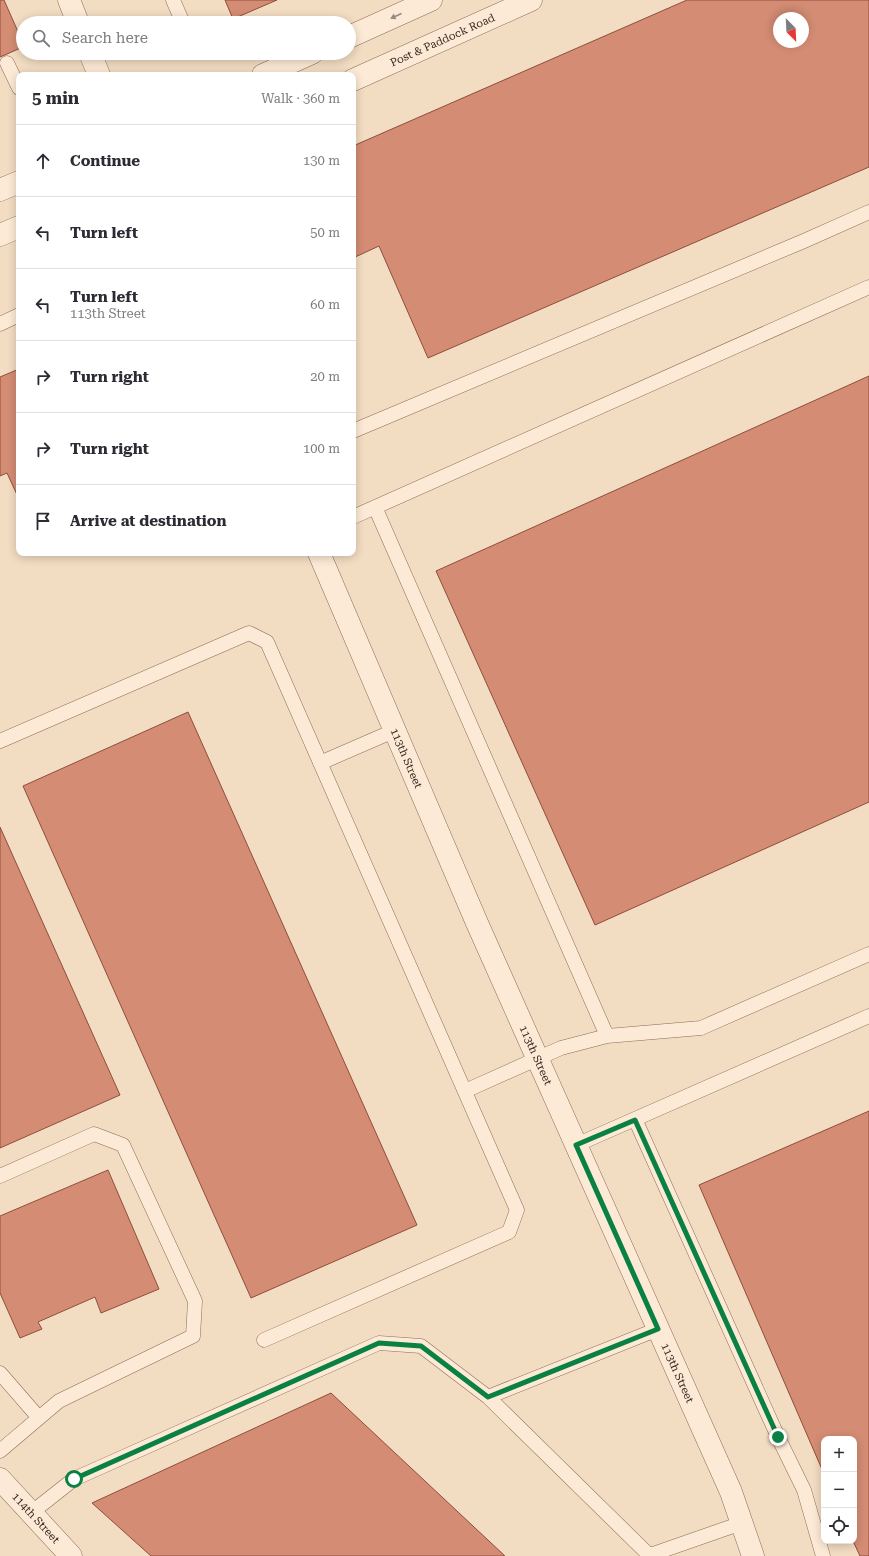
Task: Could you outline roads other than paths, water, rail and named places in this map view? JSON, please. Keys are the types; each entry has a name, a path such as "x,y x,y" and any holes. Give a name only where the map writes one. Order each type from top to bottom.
{"street":[{"path":"68,0 75,16"},
{"name":"Post & Paddock Road","path":"356,79 531,0"},
{"path":"356,34 422,2"},
{"path":"93,60 98,72"},
{"path":"270,72 296,60"},
{"path":"0,190 16,183"},
{"path":"0,235 16,228"},
{"name":"113th Street","path":"320,556 396,730 477,923 731,1492 753,1556"},
{"name":"114th Street","path":"0,1479 71,1556"}],"lane":[{"path":"173,0 180,16"},
{"path":"7,62 16,82"},
{"path":"356,430 797,244 869,212"},
{"path":"356,516 869,287"},
{"path":"0,324 16,316"},
{"path":"375,507 607,1036"},
{"path":"0,740 249,633 267,642 465,1091 517,1210 509,1232 264,1340"},
{"path":"320,763 396,730"},
{"path":"465,1091 561,1048 607,1036 701,1028 869,954"},
{"path":"576,1145 869,1016"},
{"path":"635,1120 778,1437 804,1490 823,1556"},
{"path":"0,1176 94,1134 123,1144 195,1301 193,1336 58,1401 0,1451"},
{"path":"488,1397 658,1329"},
{"path":"31,1513 74,1479 379,1343 421,1346 488,1397 650,1555 742,1523"},
{"path":"0,1373 39,1418"}]}
